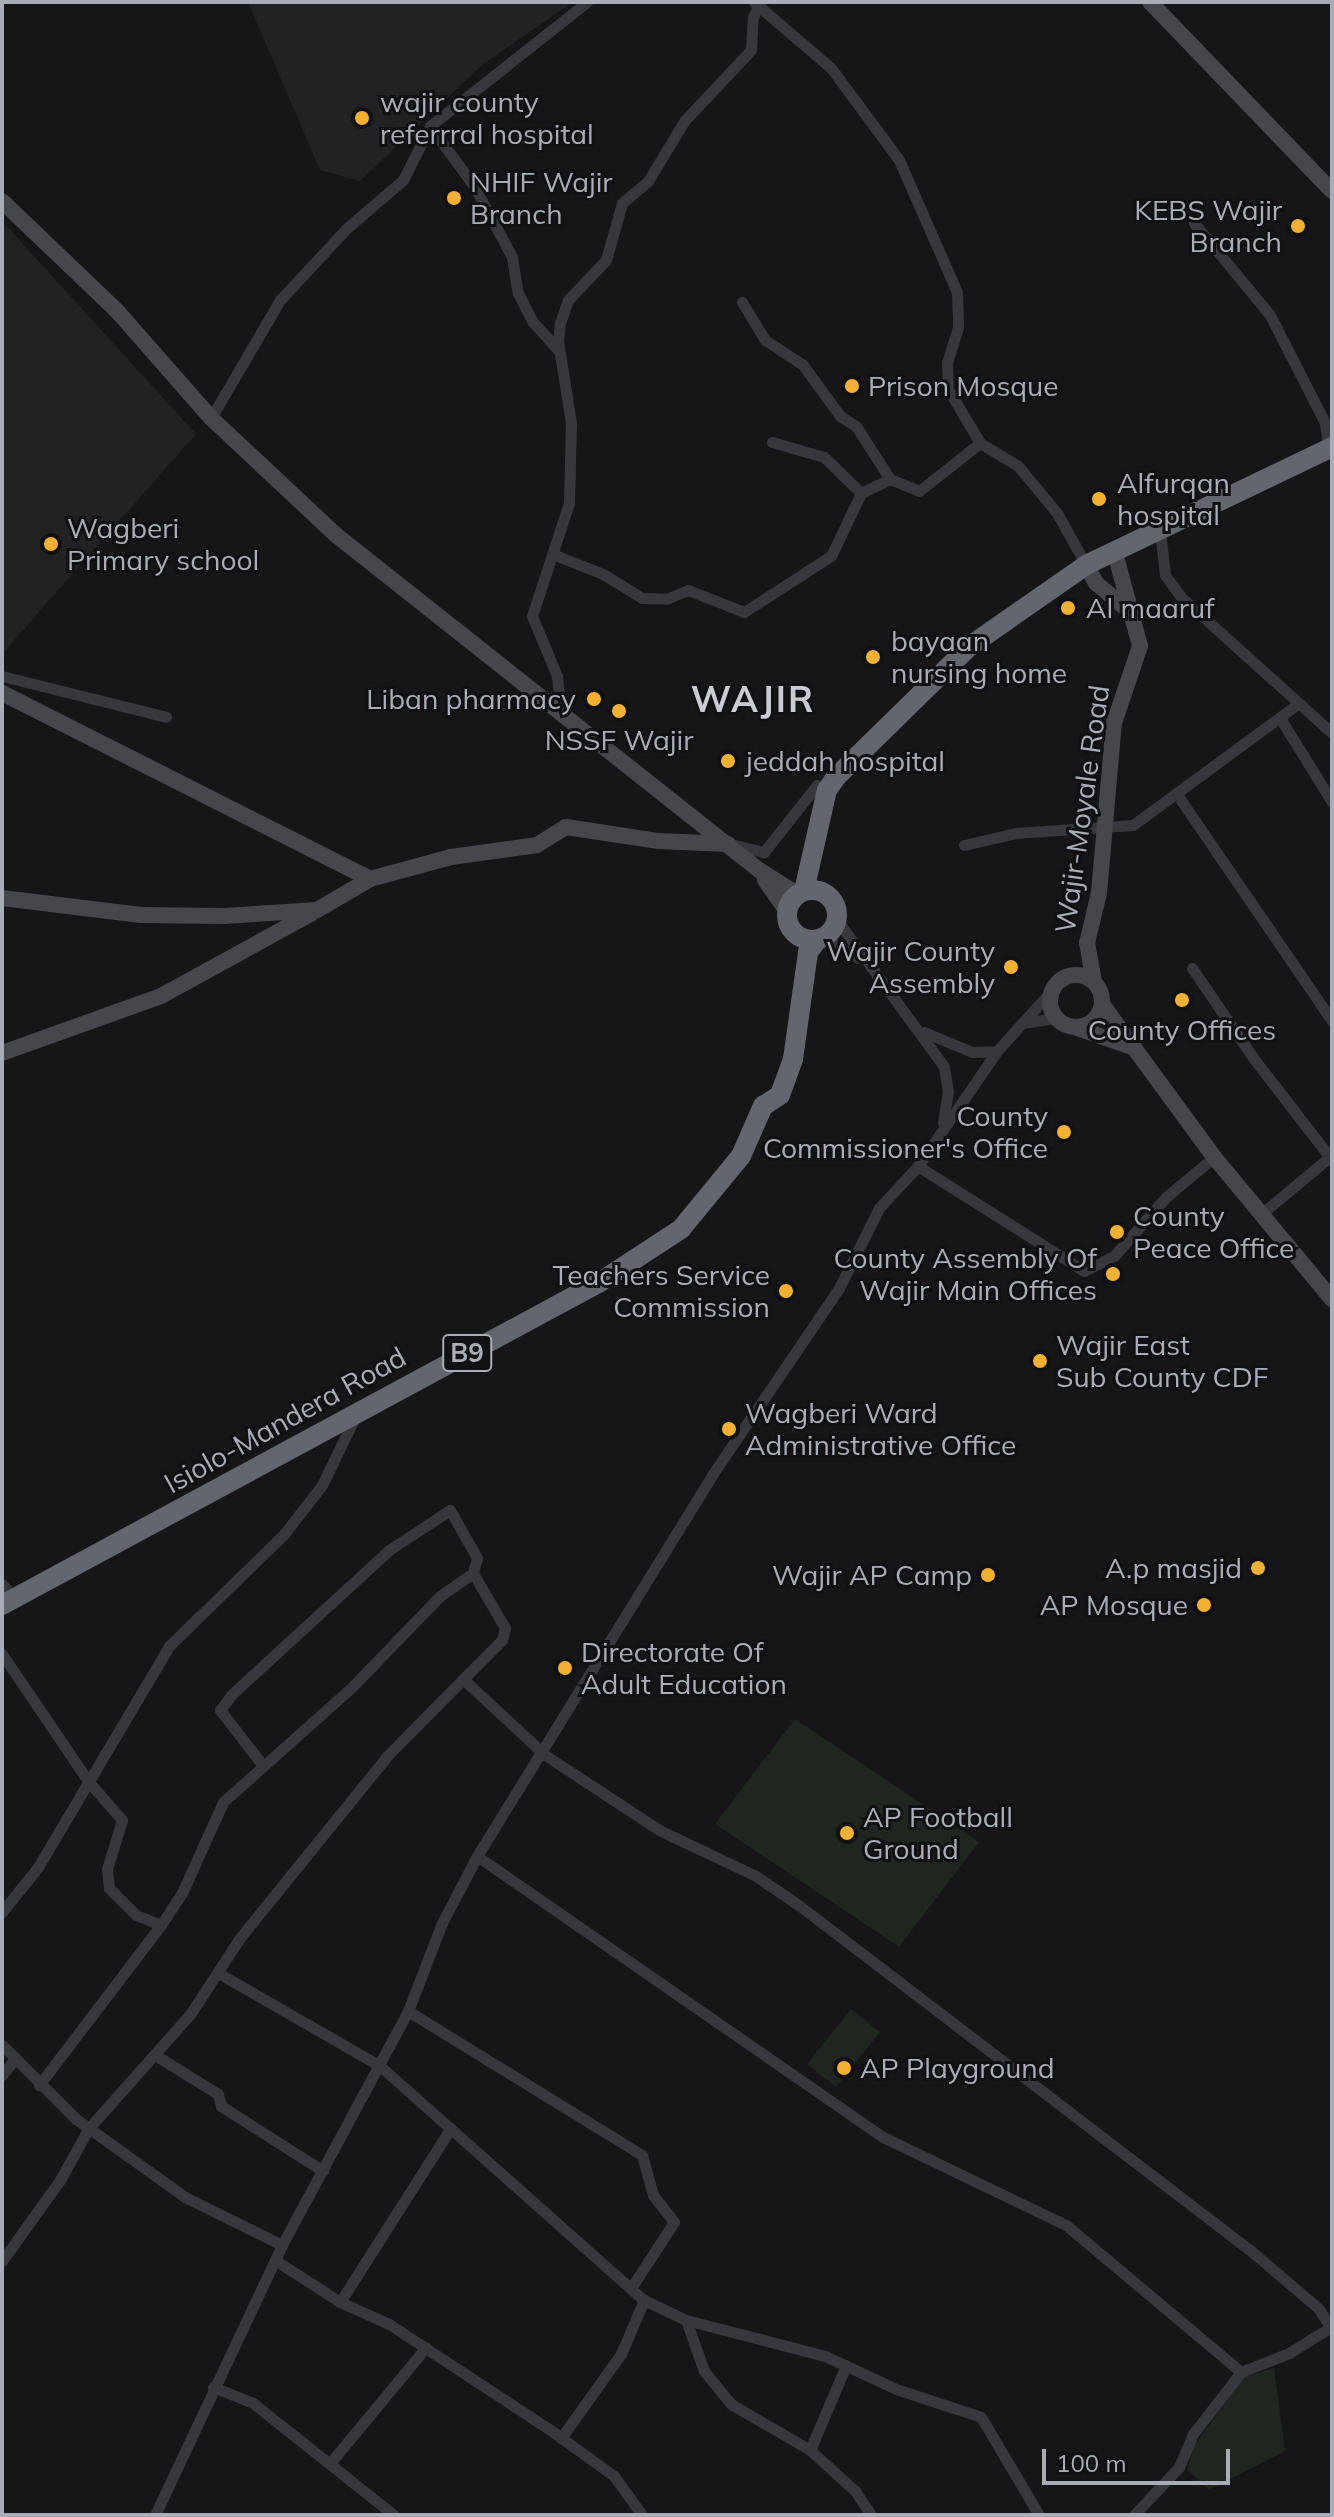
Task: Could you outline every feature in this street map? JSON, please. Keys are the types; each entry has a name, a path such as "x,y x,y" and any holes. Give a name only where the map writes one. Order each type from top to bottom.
{"highway":[{"name":"Isiolo-Mandera Road","path":"802,985 795,907 815,849 827,790 859,751 912,707 970,646 1086,565 1331,450"},
{"name":"Isiolo-Mandera Road","path":"6,1596 600,1282 681,1229 741,1156 763,1106 780,1095 793,1059 808,952 837,920 815,849"},
{"path":"821,938 795,907 818,890 831,898"}],"street":[{"path":"211,418 280,300 347,228 403,180 430,126 587,2"},
{"path":"1150,2 1332,191"},
{"path":"561,714 557,676 532,616 555,555 569,503 571,423 558,341 568,300 606,260 622,203 648,181 685,120 751,50 756,3"},
{"path":"756,3 831,68 899,160 957,292 958,327 947,362 948,389 980,443 1018,466 1057,513 1096,583 1129,611"},
{"path":"430,126 474,186 512,257 518,293 533,322 561,353"},
{"path":"2,201 118,312 211,418 336,535 728,844 795,907"},
{"path":"1194,223 1270,315 1325,423 1331,450"},
{"path":"742,302 765,340 803,365 840,416 856,426 890,479 919,491 980,443"},
{"path":"772,442 824,457 861,493"},
{"path":"555,555 603,574 642,598 666,599 688,590 744,612 831,556 861,493 890,479"},
{"path":"1160,531 1165,575 1181,597 1332,733"},
{"name":"Wajir-Moyale Road","path":"1094,982 1087,943 1106,830 1114,723 1140,646 1115,553"},
{"path":"2,676 166,717"},
{"path":"2,693 370,879"},
{"path":"964,845 1016,833 1106,830 1133,825 1298,704"},
{"path":"1280,718 1332,802"},
{"path":"2,1053 161,996 370,879 451,857 537,845 566,827 659,841 728,844 764,852 817,785 827,790"},
{"path":"1176,793 1332,1021"},
{"path":"2,898 141,915 317,910"},
{"path":"837,920 868,966 923,1032 944,1067 948,1091 942,1128"},
{"path":"821,938 868,966"},
{"path":"1056,1018 1050,999 1087,943"},
{"path":"1192,968 1254,1059 1331,1157 1260,1215"},
{"path":"155,2515 282,2245 408,2011 442,1923 477,1856 545,1755 712,1475 839,1288 879,1208 918,1166 997,1051 1059,984 1075,975 1094,982 1102,1004 1214,1157 1332,1299"},
{"path":"1077,1028 1093,1022 1102,1004"},
{"path":"1023,1024 1056,1018 1132,1047"},
{"path":"923,1032 972,1052 997,1051"},
{"path":"918,1166 1084,1271 1114,1256 1166,1197 1214,1157"},
{"path":"2,1912 38,1867 169,1646 284,1534 322,1485 360,1408"},
{"path":"39,2085 182,1893 223,1802 261,1763 353,1686 440,1596 473,1573 477,1558 450,1510 389,1550 338,1602 264,1662 220,1710 261,1763"},
{"path":"2,2261 60,2180 89,2128 155,2055 220,1974 239,1939 388,1755 502,1640 505,1628 473,1573"},
{"path":"2,1654 88,1781 122,1820 107,1869 109,1888 136,1915 161,1925"},
{"path":"463,1679 545,1755 659,1830 756,1876 800,1906 1250,2250 1319,2309 1331,2329 1289,2353 1241,2372 1193,2434 1179,2467 1134,2515"},
{"path":"477,1856 871,2130 954,2175 1066,2225 1241,2372"},
{"path":"220,1974 380,2066 644,2300 686,2320 846,2365 896,2389 981,2417 1039,2515"},
{"path":"408,2011 642,2155 653,2195 674,2222 631,2288"},
{"path":"2,2045 39,2085 89,2128 185,2197 282,2245"},
{"path":"155,2055 218,2094 221,2106 323,2171"},
{"path":"2,2075 16,2058"},
{"path":"340,2302 451,2128"},
{"path":"275,2260 340,2302 426,2347 447,2367 561,2438 614,2476 642,2515"},
{"path":"561,2438 621,2354 644,2300"},
{"path":"686,2320 704,2371 723,2396 810,2450 855,2491 871,2515"},
{"path":"331,2462 426,2347"},
{"path":"810,2450 846,2365"},
{"path":"213,2387 253,2403 394,2515"}],"shaded area":[{"name":"wajir county referrral hospital","path":"248,2 573,2 482,65 360,181 320,170"},
{"name":"Wagberi Primary school","path":"2,221 196,434 2,654"},
{"name":"AP Football Ground","path":"795,1719 979,1842 899,1947 715,1824"},
{"path":"851,2009 880,2032 836,2087 807,2064"},
{"path":"1274,2368 1285,2451 1209,2490 1187,2470 1194,2446 1244,2377"}],"place":[{"name":"wajir county referrral hospital","path":"362,118"},
{"name":"NHIF Wajir Branch","path":"454,198"},
{"name":"KEBS Wajir Branch","path":"1298,226"},
{"name":"Prison Mosque","path":"852,386"},
{"name":"Alfurqan hospital","path":"1099,499"},
{"name":"Wagberi Primary school","path":"51,544"},
{"name":"Al maaruf","path":"1068,608"},
{"name":"bayaan nursing home","path":"873,657"},
{"name":"Liban pharmacy","path":"594,699"},
{"name":"NSSF Wajir","path":"619,711"},
{"name":"jeddah hospital","path":"728,761"},
{"name":"Wajir County Assembly","path":"1011,967"},
{"name":"County Offices","path":"1182,1000"},
{"name":"County Commissioner's Office","path":"1064,1132"},
{"name":"County Peace Office","path":"1117,1232"},
{"name":"County Assembly Of Wajir Main Offices","path":"1113,1274"},
{"name":"Teachers Service Commission","path":"786,1291"},
{"name":"Wajir East Sub County CDF","path":"1040,1361"},
{"name":"Wagberi Ward Administrative Office","path":"729,1429"},
{"name":"A.p masjid","path":"1258,1568"},
{"name":"Wajir AP Camp","path":"988,1575"},
{"name":"AP Mosque","path":"1204,1605"},
{"name":"Directorate Of Adult Education","path":"565,1668"},
{"name":"AP Football Ground","path":"847,1833"},
{"name":"AP Playground","path":"844,2068"}],"district":[{"name":"WAJIR","path":"753,699"}]}
